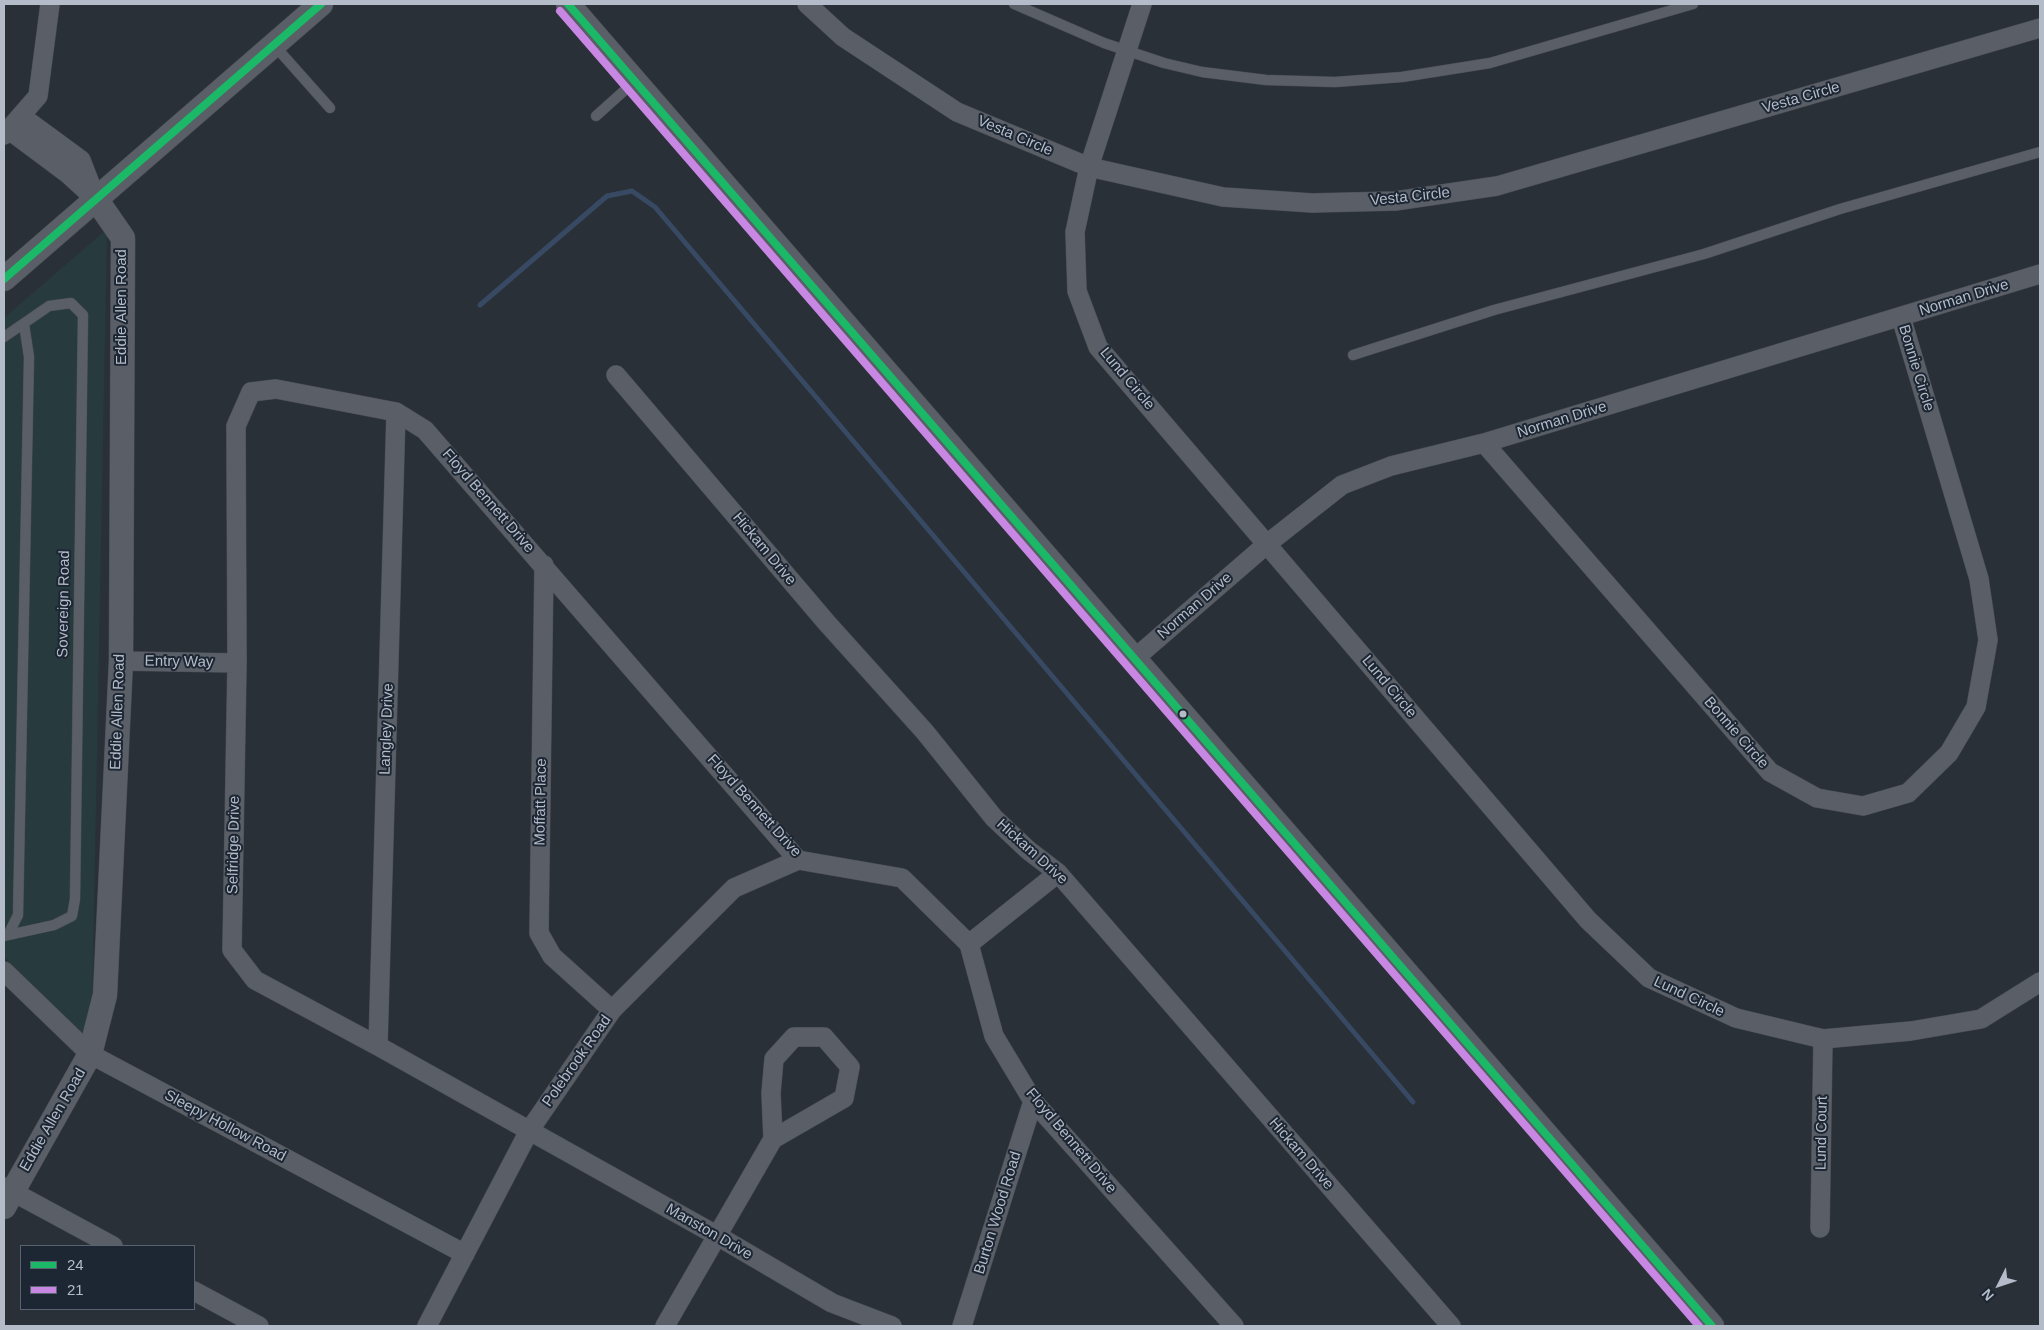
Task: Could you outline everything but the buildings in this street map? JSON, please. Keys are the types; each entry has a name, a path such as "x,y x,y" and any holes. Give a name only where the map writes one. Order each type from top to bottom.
{"street":[{"path":"50,4 38,96 6,133 68,174 96,199"},
{"path":"4,280 321,4"},
{"path":"568,4 1712,1326"},
{"name":"Vesta Circle","path":"806,4 843,37 957,112 1089,167 1223,197 1312,203 1395,201 1497,186 2040,28"},
{"name":"Lund Circle","path":"1142,4 1089,167 1075,232 1077,291 1098,347 1588,920 1648,978 1736,1018 1824,1039 1911,1031 1981,1019 2040,982"},
{"path":"21,116 81,160 96,199"},
{"name":"Eddie Allen Road","path":"6,1195 90,1054 105,995 121,661 122,238 96,199"},
{"name":"Norman Drive","path":"1134,659 1267,544 1342,485 1391,466 1484,443 2040,274"},
{"name":"Bonnie Circle","path":"1484,443 1770,772 1817,798 1863,806 1908,793 1950,754 1976,707 1988,640 1979,580 1901,317"},
{"name":"Hickam Drive","path":"616,375 826,622 925,732 994,818 1028,850 1058,872 1451,1326"},
{"name":"Floyd Bennett Drive","path":"252,392 276,389 396,412 425,430 798,860 902,878 969,944 994,1036 1033,1101 1234,1326"},
{"name":"Selfridge Drive","path":"252,392 236,426 238,662 232,950 255,980 378,1046 529,1131"},
{"name":"Langley Drive","path":"378,1046 396,412"},
{"name":"Moffatt Place","path":"544,565 539,933 552,956 612,1010"},
{"name":"Entry Way","path":"121,661 238,662"},
{"name":"Polebrook Road","path":"427,1326 529,1131 612,1010 734,888 798,860"},
{"path":"969,944 1058,872"},
{"name":"Sleepy Hollow Road","path":"4,971 90,1054 464,1254"},
{"path":"665,1326 773,1139 844,1098 850,1067 824,1037 794,1037 774,1058 771,1093 773,1139"},
{"name":"Lund Court","path":"1820,1228 1824,1039"},
{"name":"Burton Wood Road","path":"962,1326 1033,1101"},
{"name":"Manston Drive","path":"529,1131 716,1235 832,1304 892,1326"},
{"path":"6,1195 111,1245"},
{"path":"195,1292 259,1326"}],"lane":[{"path":"1014,4 1086,36 1164,63 1202,72 1266,80 1335,82 1402,78 1490,63 1693,4"},
{"path":"274,45 330,108"},
{"path":"596,116 635,81"},
{"path":"1352,355 1494,310 1704,254 1840,209 2040,152"},
{"name":"Sovereign Road","path":"4,337 49,306 71,303 84,315 75,899 72,916 54,924 6,936"},
{"path":"6,936 18,915 29,357 24,324"}],"green space":[{"path":"107,229 92,1011 85,1035 4,957 4,318"}],"waterway":[{"path":"480,305 607,196 632,191 655,207 1413,1102"}],"transit line":[{"name":"24","path":"4,279 321,4"},
{"name":"24","path":"568,4 1712,1326"},
{"name":"21","path":"560,11 1699,1326"}]}
